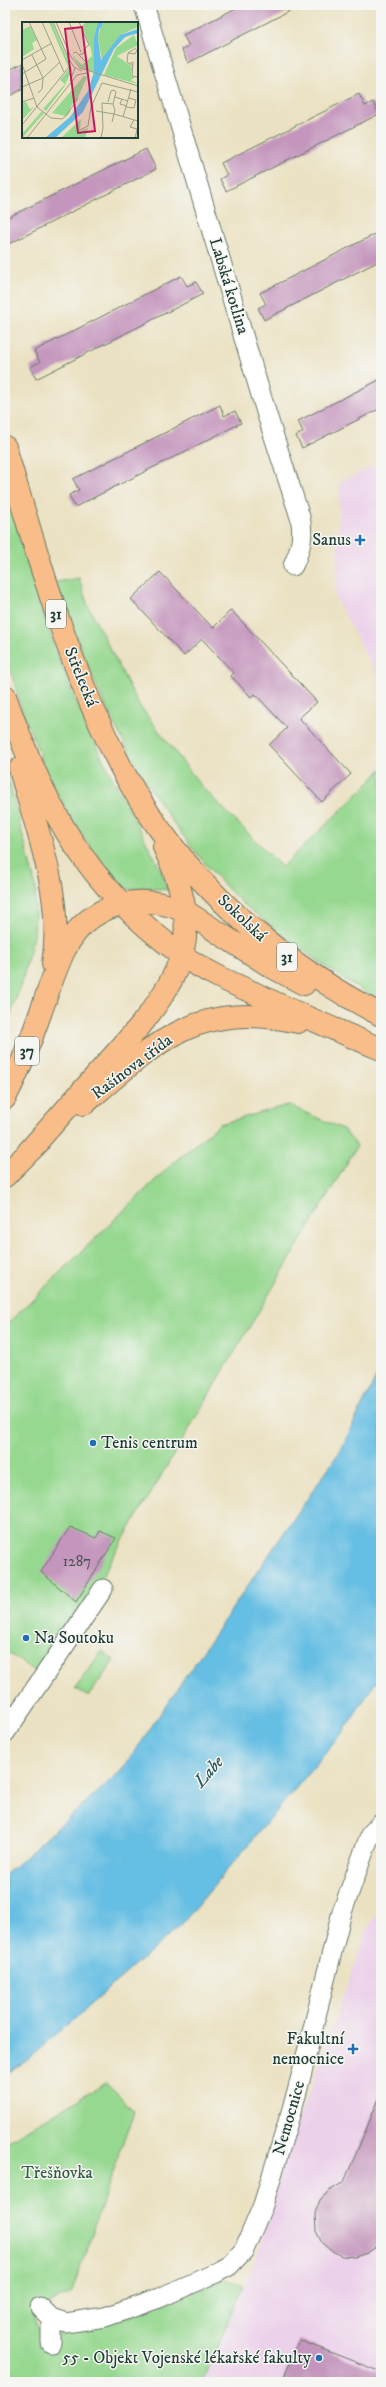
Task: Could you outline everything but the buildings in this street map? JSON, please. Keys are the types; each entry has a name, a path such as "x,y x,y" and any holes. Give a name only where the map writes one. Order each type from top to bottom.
{"main road":[{"name":"Střelecká","path":"5,447 64,637 97,716 125,774 161,829 183,859 205,883"},
{"path":"5,696 25,752 53,812 83,860 121,904 183,955 236,985 378,1048"},
{"path":"5,699 18,762 50,879 56,915 55,952 44,1002"},
{"path":"28,1152 157,1005 171,983 183,955 186,911 183,896 174,870 125,774"},
{"name":"Sokolská","path":"205,883 226,906 275,949 323,982 381,1016"},
{"path":"44,1002 57,967 73,936 95,915 121,904 145,901 160,902 186,911 298,981 381,1016"},
{"name":"37","path":"5,1098 27,1051 44,1002"},
{"name":"Rašínova třída","path":"5,1176 28,1152 133,1062 168,1038 200,1022 231,1016 269,1017 310,1025 378,1048"}],"street":[{"name":"Labská kotlina","path":"144,5 300,517 303,532 301,548 293,566"},
{"path":"5,1733 103,1589"},
{"name":"Nemocnice","path":"51,2343 45,2312 66,2323 105,2317 159,2298 229,2266 244,2250 252,2237 297,2092 342,1912 370,1835 381,1823"}],"shaded area":[{"name":"Sanus","path":"381,462 381,683 336,598 340,482"},
{"name":"Fakultní nemocnice","path":"381,1909 381,2382 202,2382 258,2254 280,2173 369,1925"}],"green space":[{"path":"5,489 41,607 57,654 76,702 110,774 161,870 168,890 143,887 125,890 83,837 51,783 22,710 5,651"},
{"path":"79,578 88,606 139,705 202,787 282,867 369,783 381,769 381,1001 322,964 247,907 205,863 177,827 151,789 128,750 88,668 71,625 56,582"},
{"path":"5,765 36,888 34,936 20,988 5,1031"},
{"name":"Tenis centrum","path":"288,1105 343,1129 357,1146 111,1560 82,1614 41,1675 5,1651 5,1326 174,1162 220,1124"},
{"path":"102,1651 114,1660 88,1697 75,1688"},
{"name":"Třešňovka","path":"106,2083 134,2111 72,2292 33,2311 42,2340 138,2314 225,2279 243,2286 202,2382 5,2382 5,2143"}],"water":[{"name":"Labe","path":"381,1367 381,1674 343,1732 181,1925 26,2061 5,2075 5,1875 121,1771 340,1451"}],"place":[{"name":"Sanus","path":"360,540"},
{"name":"Tenis centrum","path":"93,1443"},
{"name":"Na Soutoku","path":"26,1638"},
{"name":"Fakultní nemocnice","path":"353,2049"},
{"name":"55 - Objekt Vojenské lékařské fakulty","path":"319,2358"}]}
